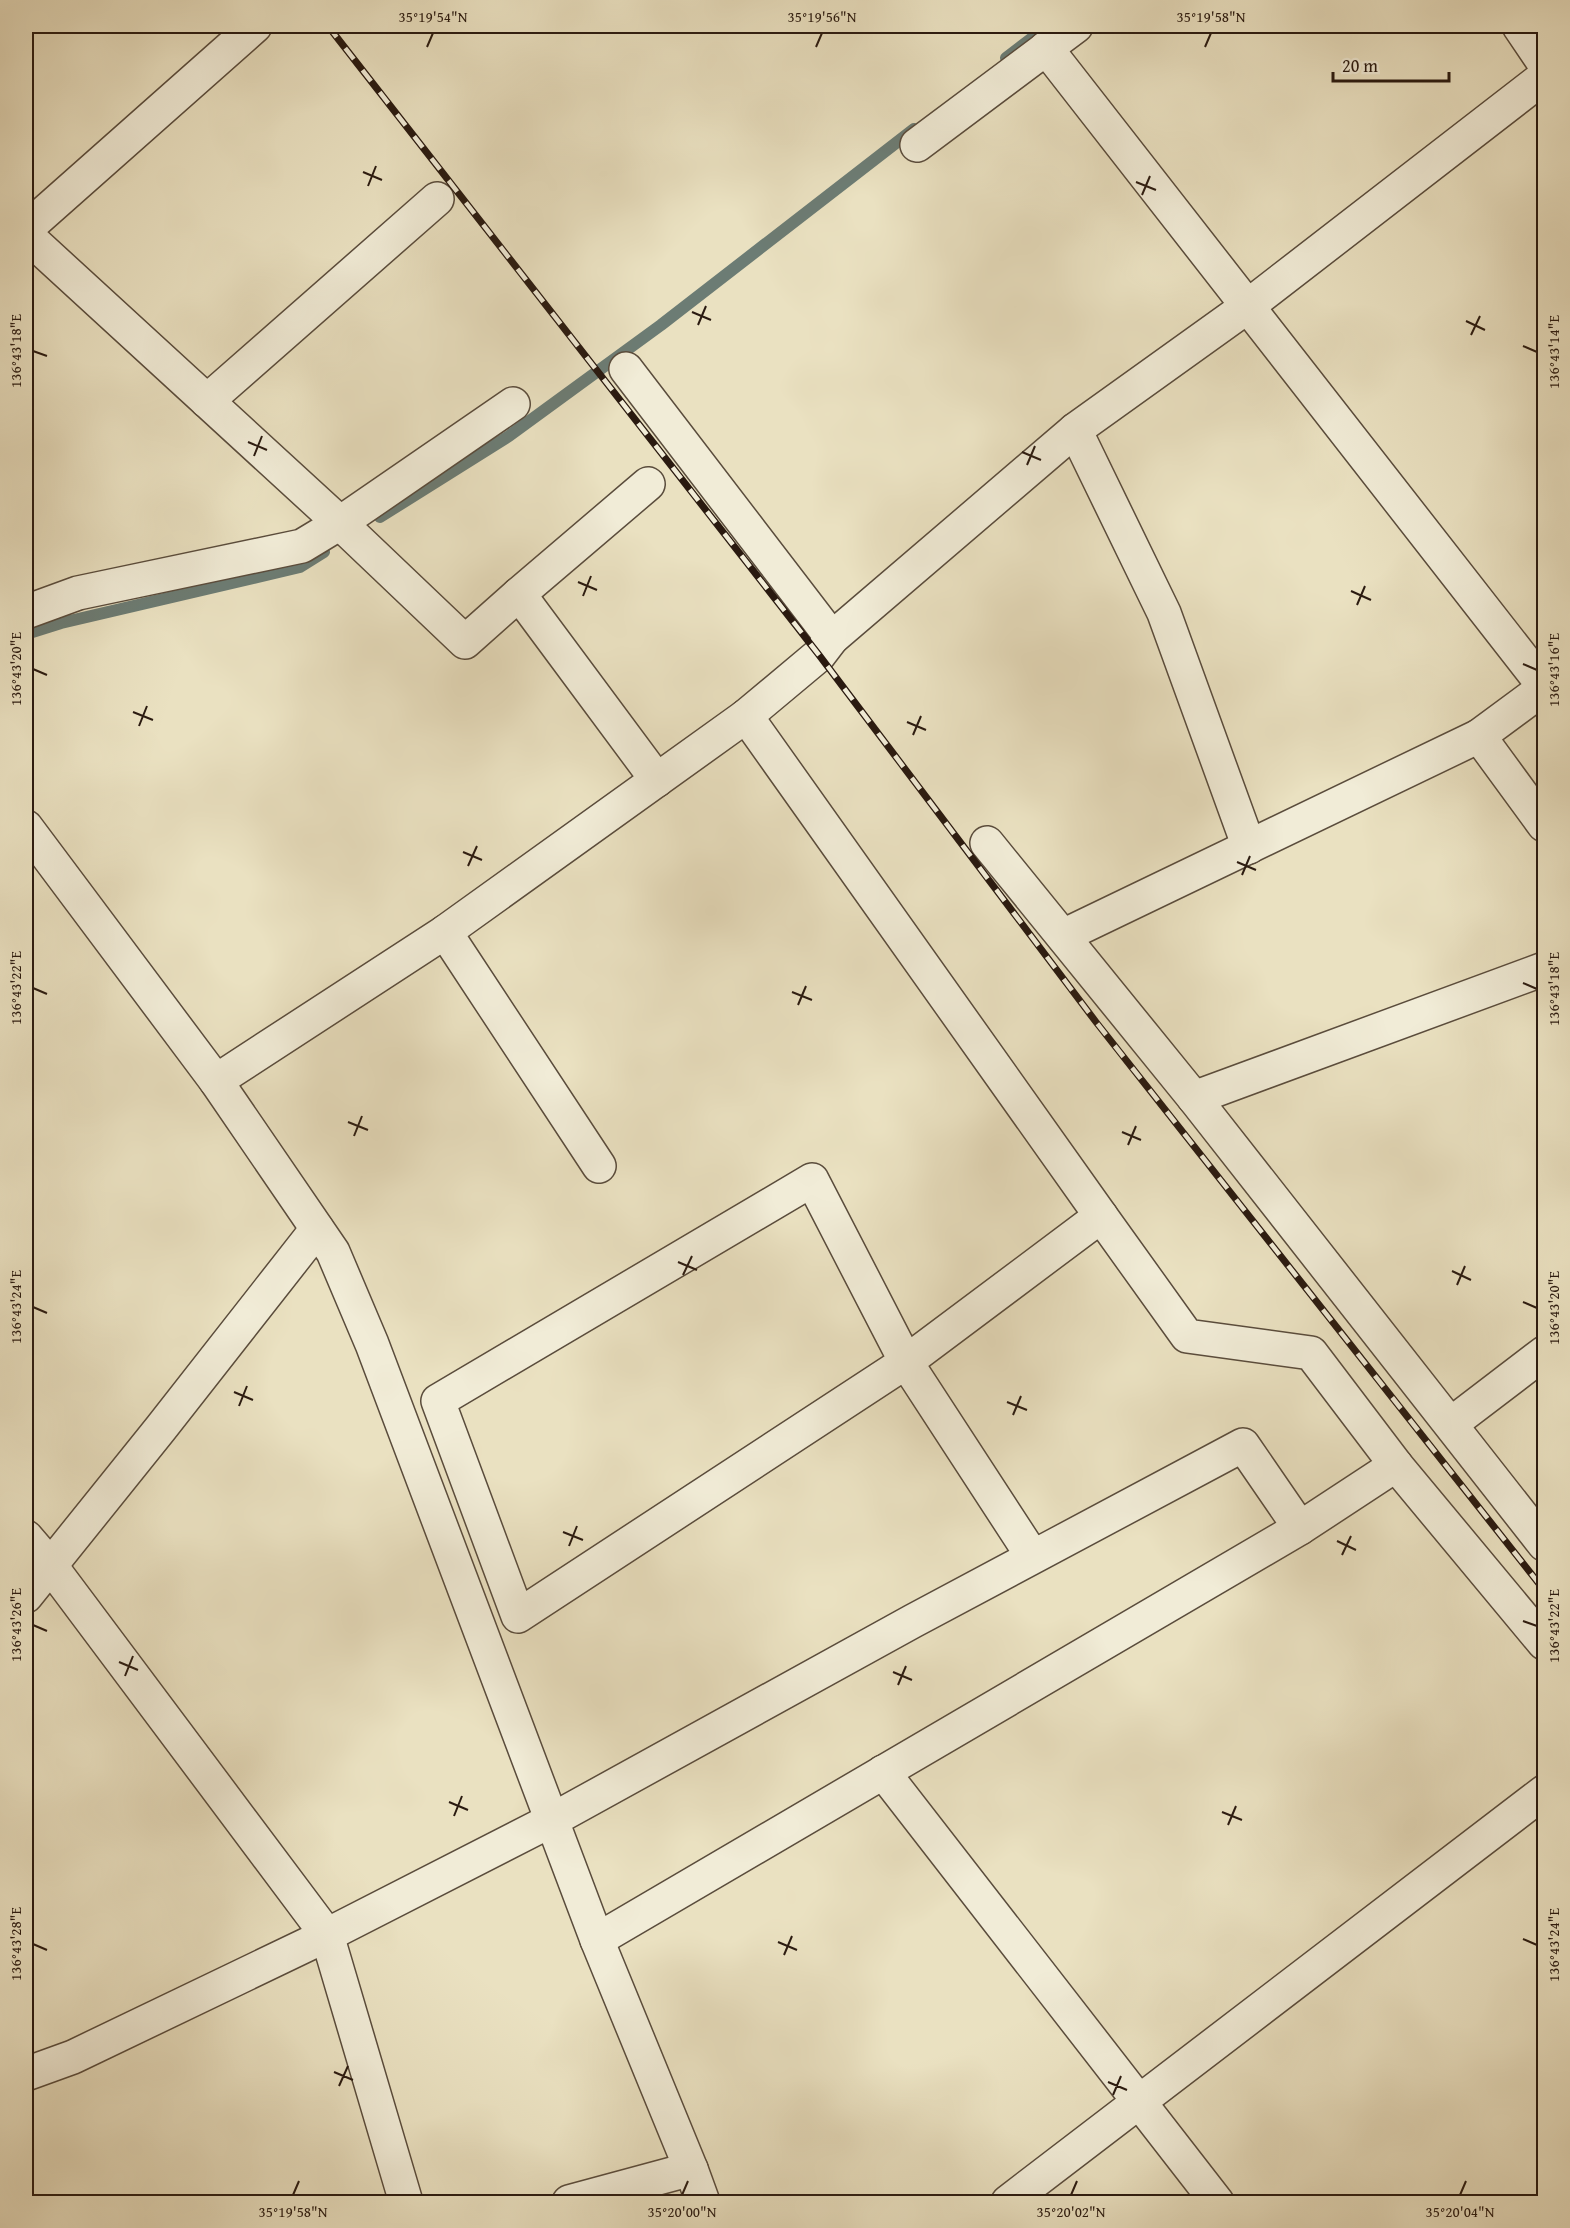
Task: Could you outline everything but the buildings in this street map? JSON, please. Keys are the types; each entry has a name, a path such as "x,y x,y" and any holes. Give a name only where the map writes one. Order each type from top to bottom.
{"street":[{"path":"26,229 255,26"},
{"path":"917,145 1076,26"},
{"path":"1519,26 1545,63"},
{"path":"1046,48 1545,687 1479,736 1063,936"},
{"path":"216,1081 445,932 746,716 819,655 832,638 1075,430 1248,306 1545,77"},
{"path":"207,401 437,199"},
{"path":"26,235 340,523 465,642 648,484"},
{"path":"626,369 832,638"},
{"path":"26,612 78,594 302,546 340,523 513,404"},
{"path":"1075,430 1164,612 1249,847"},
{"path":"519,594 657,780"},
{"path":"746,716 1187,1336 1311,1353 1396,1465 1545,1643"},
{"path":"1479,736 1545,825"},
{"path":"26,827 216,1081 333,1252 372,1344 597,1940 692,2169 703,2202"},
{"path":"987,843 1194,1098 1545,1544"},
{"path":"445,932 599,1166"},
{"path":"1194,1098 1545,969"},
{"path":"1033,1557 906,1362 812,1180 438,1401 518,1616 906,1362 1101,1216"},
{"path":"26,1596 317,1229"},
{"path":"1451,1424 1545,1353"},
{"path":"26,2074 73,2057 327,1935 552,1820 1243,1445 1300,1528"},
{"path":"597,1940 1300,1528 1396,1465"},
{"path":"26,1537 50,1565 327,1935 406,2202"},
{"path":"883,1772 1217,2202"},
{"path":"1008,2202 1545,1792"},
{"path":"569,2202 692,2169"}],"waterway":[{"path":"1006,58 1048,26"},
{"path":"380,517 509,436 661,325 914,129"},
{"path":"26,634 61,623 300,567 324,552"}],"railway":[{"path":"328,26 819,655 1096,1022 1544,1590"}]}
